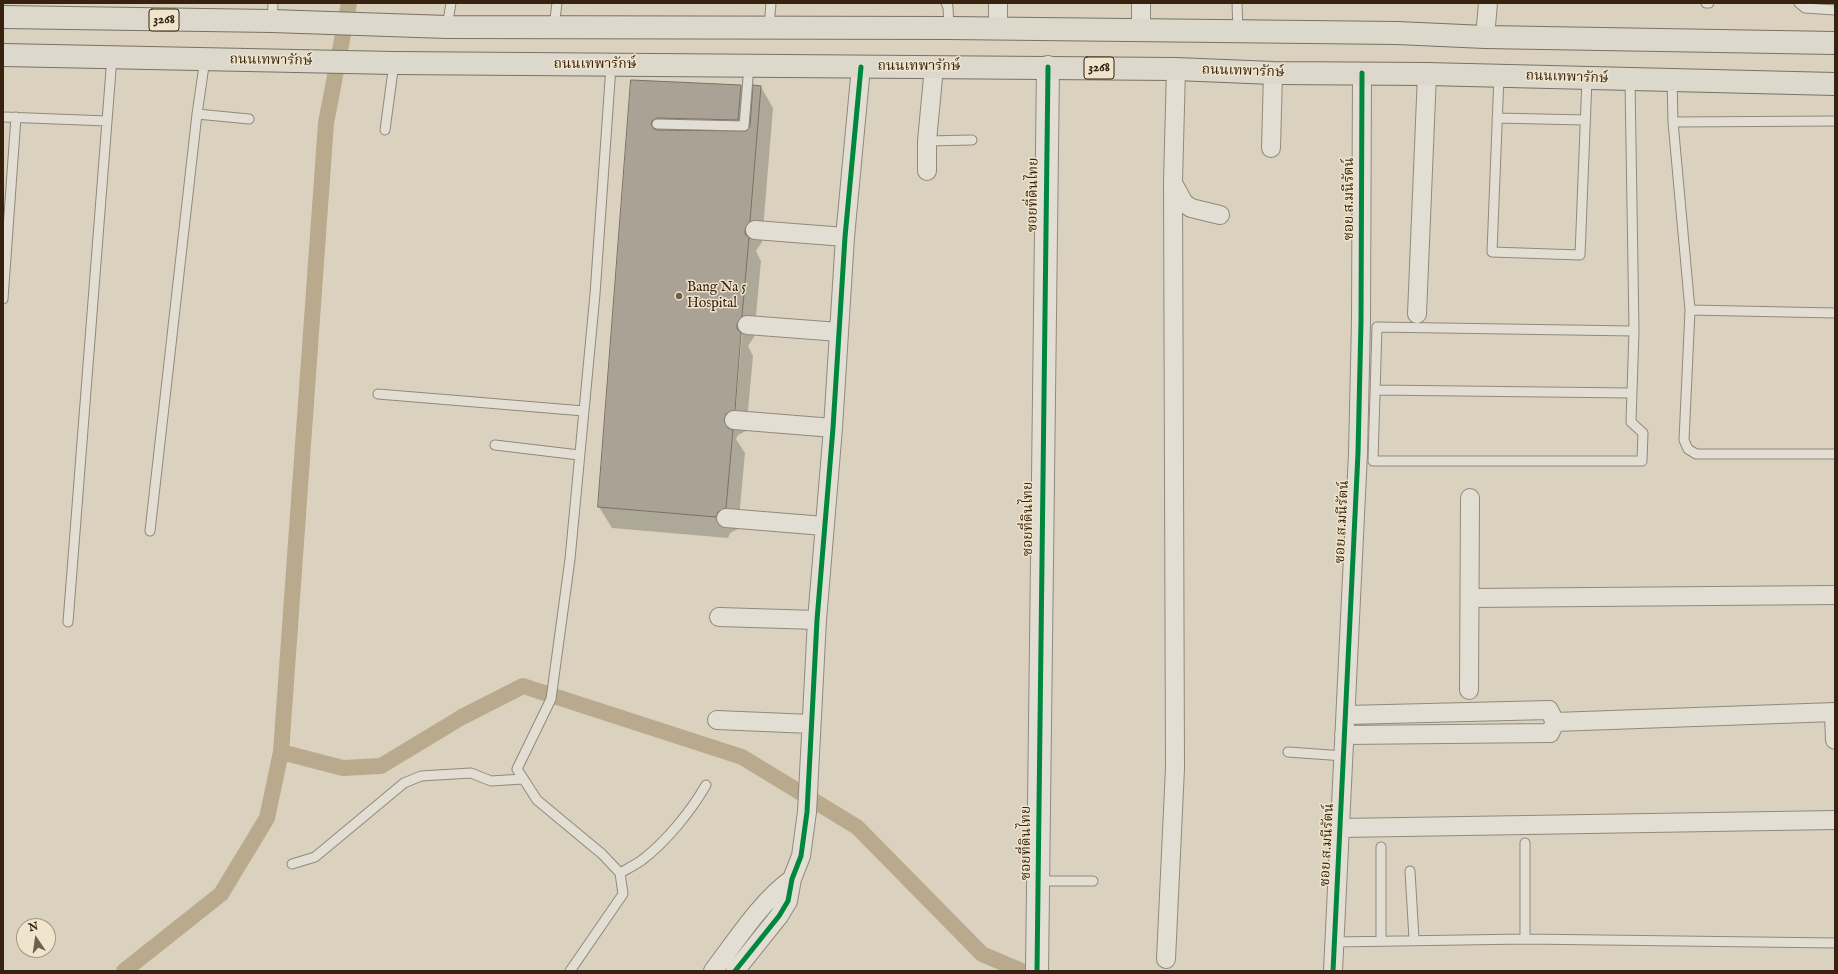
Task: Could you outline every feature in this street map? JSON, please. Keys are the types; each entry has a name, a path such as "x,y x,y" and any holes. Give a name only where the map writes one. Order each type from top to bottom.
{"main road":[{"name":"3268","path":"3,17 35,14 273,12 326,23 447,27 768,29 949,28 1397,33 1485,37 1835,43"},
{"name":"ถนนเทพารักษ์","path":"3,55 611,66 1176,69 1273,73 1427,74 1835,84"}],"street":[{"path":"998,3 998,29"},
{"path":"1141,3 1141,31"},
{"path":"1485,37 1488,3"},
{"path":"735,971 779,916 788,901 792,879 801,856 808,812 817,620 833,428 844,237 861,67"},
{"path":"927,171 926,141 934,67"},
{"name":"ซอยที่ดินไทย","path":"1037,971 1039,881 1041,505 1048,68"},
{"path":"1166,959 1175,768 1173,182 1176,69"},
{"path":"1271,148 1273,73"},
{"name":"ซอย ส.มนีรัตน์","path":"1333,971 1341,828 1360,383 1362,73"},
{"path":"1417,314 1427,74"},
{"path":"1173,182 1184,203 1191,208 1220,215"},
{"path":"755,230 844,237"},
{"path":"747,325 839,332"},
{"path":"734,420 833,428"},
{"path":"1470,498 1470,690"},
{"path":"726,518 824,526"},
{"path":"1470,598 1835,595"},
{"path":"719,617 817,620"},
{"path":"1346,715 1549,710 1555,722"},
{"path":"1555,722 1835,712 1835,740"},
{"path":"717,720 811,724"},
{"path":"1344,735 1550,733 1555,722"},
{"path":"1341,828 1835,820"},
{"path":"713,971 763,907 782,886 792,879"}],"lane":[{"path":"447,27 451,3"},
{"path":"554,28 557,3"},
{"path":"768,29 771,3"},
{"path":"946,3 948,7 949,28"},
{"path":"1237,3 1238,32"},
{"path":"1799,3 1805,8 1835,10"},
{"path":"68,622 112,57"},
{"path":"150,531 197,114 206,59"},
{"path":"385,130 394,63"},
{"path":"570,971 623,894 620,874 602,854 537,800 517,770 551,699 570,559 595,294 611,66"},
{"path":"657,124 744,126 749,66"},
{"path":"1499,76 1492,252 1566,255 1580,255 1587,79"},
{"path":"1630,80 1634,331 1631,422 1643,433 1642,461 1374,461 1377,327 1634,331"},
{"path":"1672,80 1673,122 1690,310 1684,440 1688,449 1696,454 1835,454"},
{"path":"197,114 249,119"},
{"path":"4,117 107,122"},
{"path":"3,299 16,117"},
{"path":"1498,118 1586,120"},
{"path":"1673,122 1835,121"},
{"path":"926,141 972,140"},
{"path":"1690,310 1835,313"},
{"path":"1375,390 1631,393"},
{"path":"378,394 584,411"},
{"path":"495,445 580,455"},
{"path":"1288,752 1344,756"},
{"path":"292,864 315,857 404,783 422,776 471,773 491,781 523,779"},
{"path":"620,874 642,860 668,835 696,802 706,785"},
{"path":"1525,843 1525,939"},
{"path":"1381,847 1381,940"},
{"path":"1410,871 1414,939"},
{"path":"1039,881 1093,880"},
{"path":"1335,942 1414,939 1525,939 1835,943"}],"building":[{"name":"Bang Na 5 Hospital","path":"631,80 741,85 738,120 657,118 652,121 651,124 654,129 657,130 746,131 750,126 753,85 761,86 750,221 745,229 745,234 749,238 742,316 737,324 737,329 741,333 735,410 726,414 724,420 728,428 733,430 726,508 718,512 716,517 598,507"}],"waterway":[{"path":"124,971 221,894 267,818 281,752 326,123 349,3"},
{"path":"281,752 343,768 381,766 462,717 523,686 742,757 857,827 982,954 1022,971"}],"cycle path":[{"path":"735,971 779,916 788,901 792,879 801,856 807,812 817,620 833,428 845,237 861,67"},
{"path":"1037,971 1048,67"},
{"path":"1333,971 1358,453 1361,321 1362,73"}],"place":[{"name":"Bang Na 5 Hospital","path":"679,296"}]}
